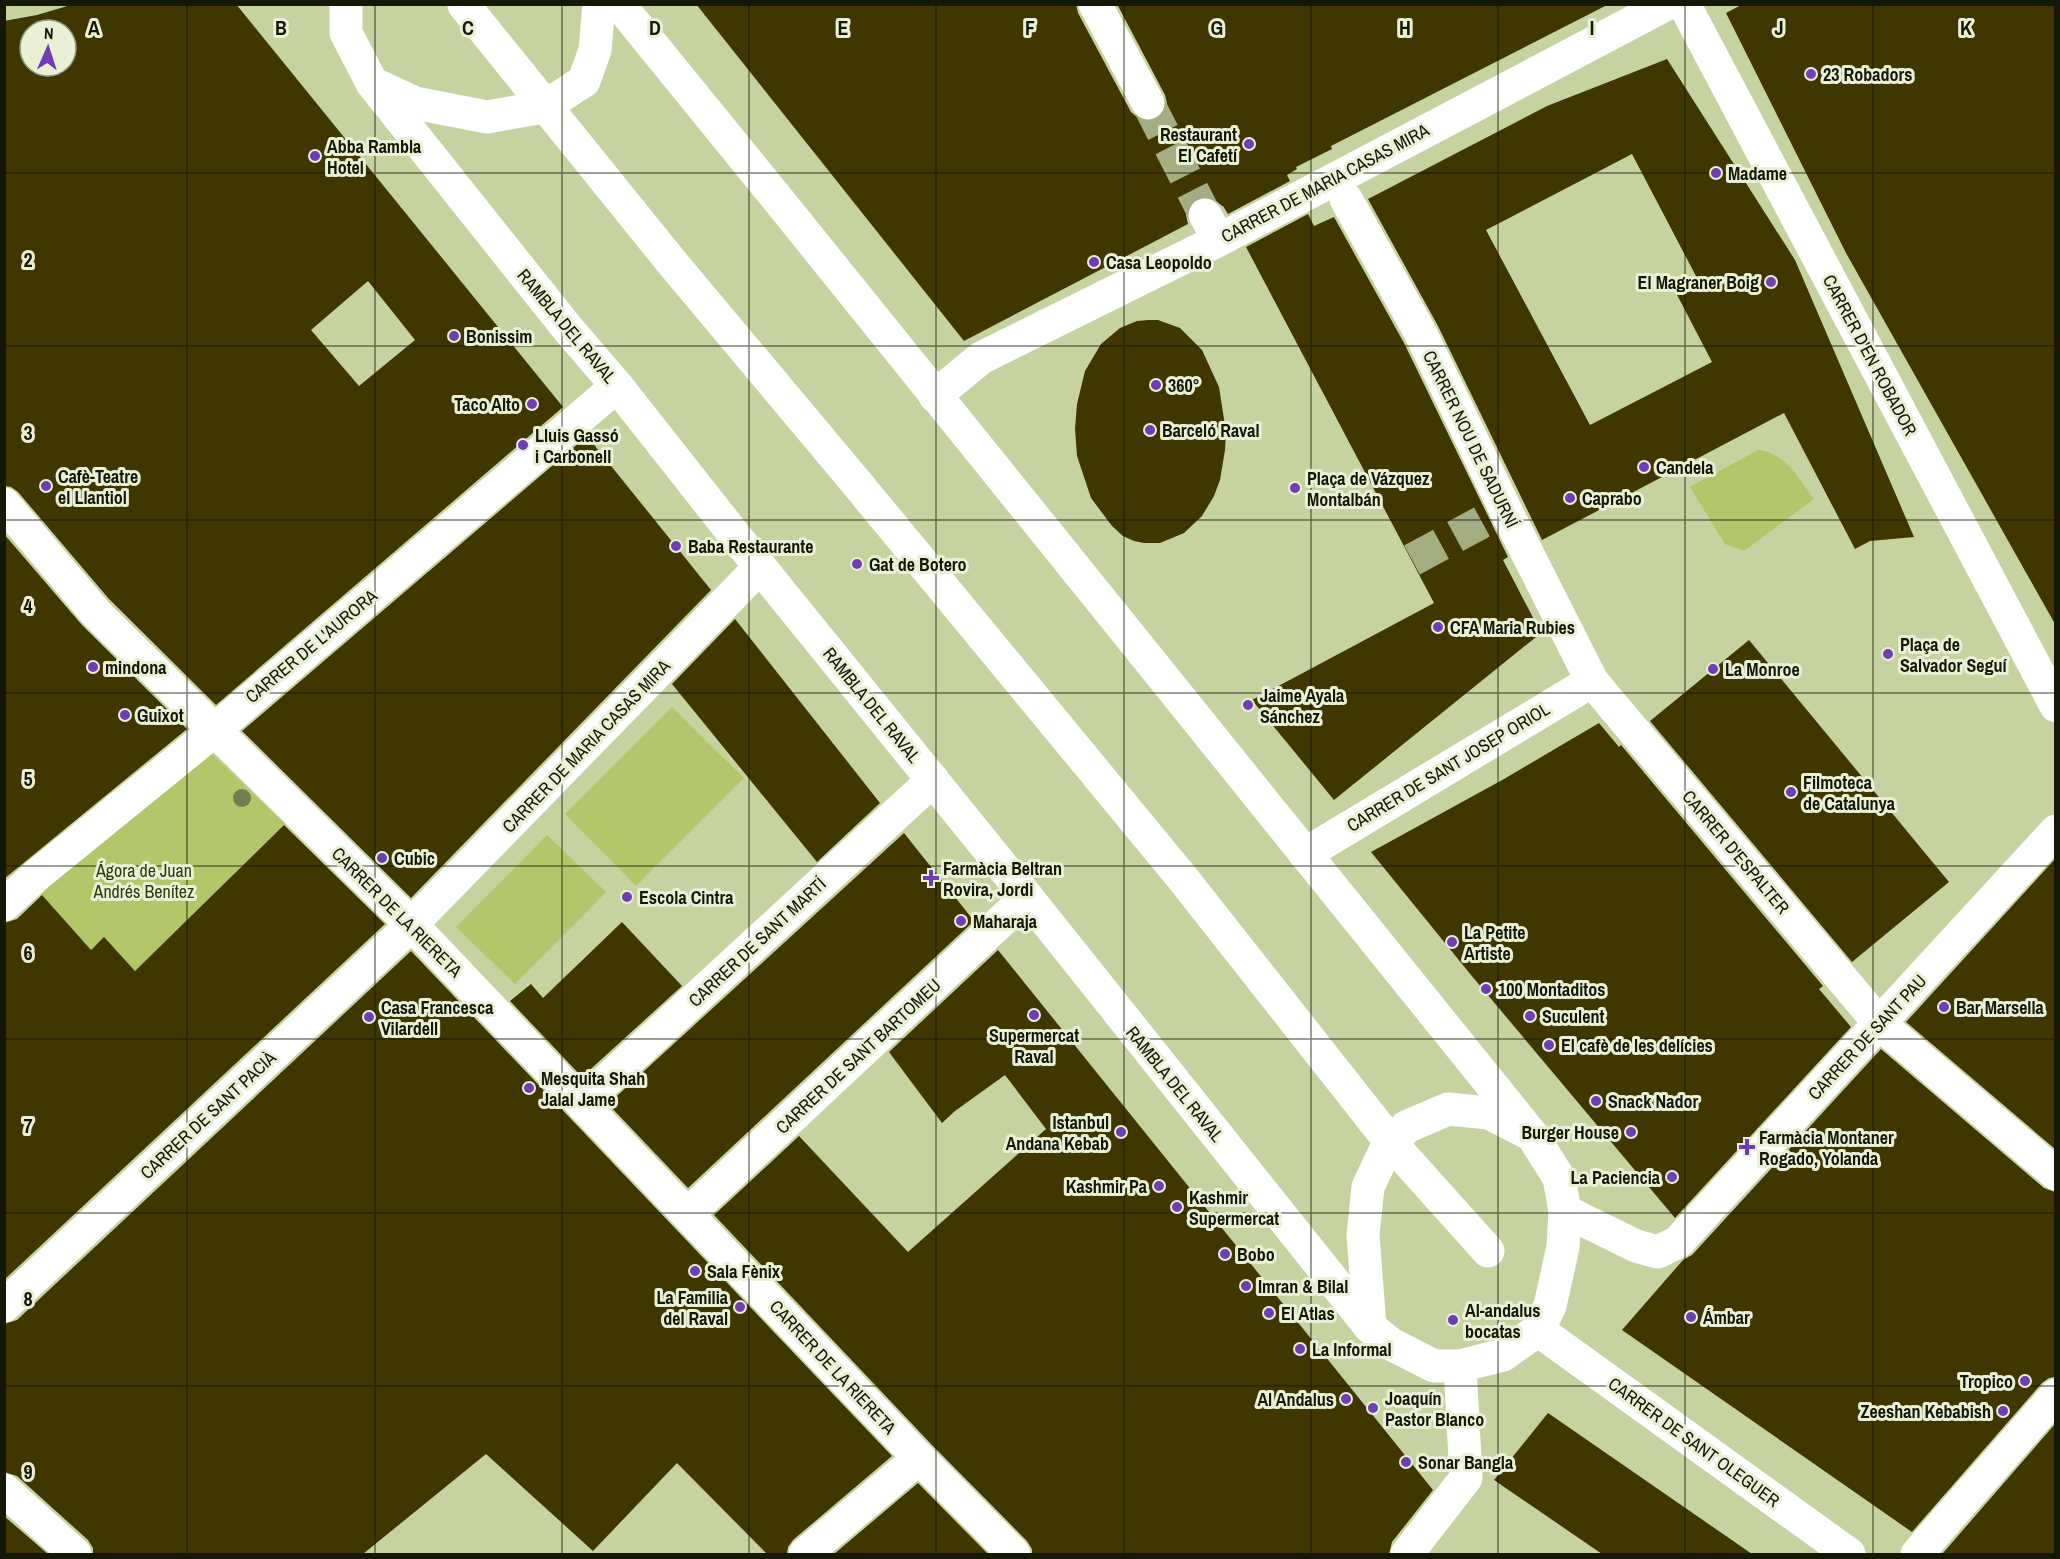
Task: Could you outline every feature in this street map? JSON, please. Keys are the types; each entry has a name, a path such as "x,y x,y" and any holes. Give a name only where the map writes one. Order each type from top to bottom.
{"street":[{"name":"RAMBLA DEL RAVAL","path":"346,4 346,33 372,83 1370,1327 1391,1344 1434,1366 1460,1366 1503,1355 1539,1330"},
{"path":"372,83 415,103 487,117 544,107 584,81 595,50 599,4"},
{"path":"619,4 1532,1135 1559,1178 1565,1211 1563,1247 1550,1306 1539,1330"},
{"path":"1095,4 1148,103"},
{"name":"CARRER DE MARIA CASAS MIRA","path":"935,396 981,358 1212,227 1668,4"},
{"name":"CARRER D'EN ROBADOR","path":"1684,4 2055,706"},
{"path":"464,5 544,107 1184,880 1392,1144 1488,1251"},
{"name":"CARRER NOU DE SADURNÍ","path":"1346,199 1420,334 1494,516 1592,681"},
{"name":"CARRER DE L'AURORA","path":"4,905 617,386"},
{"name":"CARRER DE LA RIERETA","path":"4,504 94,612 411,924 919,1458 1014,1554"},
{"name":"CARRER DE MARIA CASAS MIRA","path":"411,924 760,567"},
{"name":"CARRER DE SANT JOSEP ORIOL","path":"1305,854 1592,681"},
{"name":"CARRER D'ESPALTER","path":"1592,681 1880,1024 2055,1174"},
{"name":"CARRER DE SANT MARTÍ","path":"582,1103 933,780"},
{"name":"CARRER DE SANT PAU","path":"1565,1211 1636,1246 1658,1252 1678,1242 2055,831"},
{"name":"CARRER DE SANT BARTOMEU","path":"688,1214 1027,897"},
{"name":"CARRER DE SANT PACIÀ","path":"4,1306 411,924"},
{"path":"1370,1327 1363,1235 1368,1187 1384,1153 1406,1127 1448,1108 1489,1113 1532,1135"},
{"name":"CARRER DE SANT OLEGUER","path":"1539,1330 1849,1554"},
{"path":"1407,1554 1466,1478 1460,1366"},
{"path":"1917,1554 2055,1395"},
{"path":"805,1554 919,1458"},
{"path":"4,1490 75,1554"}],"green space":[{"path":"1758,450 1768,452 1784,461 1814,499 1744,551 1725,544 1690,487"},
{"path":"672,707 744,778 636,886 565,814"},
{"name":"Ágora de Juan Andrés Benítez","path":"207,749 285,824 135,971 104,938 91,950 40,893"},
{"path":"547,835 606,892 515,984 456,927"}],"building":[{"path":"74,4 236,4 563,407 216,705 109,599 18,492 11,487 4,486 4,21 18,18 18,78 78,78 78,18 20,18","holes":["368,281 415,340 359,386 311,330"]},
{"path":"696,4 1076,4 1078,13 1131,112 1139,119 1148,122 1157,119 1164,112 1167,103 1165,95 1117,4 1609,4 1331,146 1332,149 1296,167 1297,169 1287,175 1290,181 1228,214 1223,206 1214,199 1206,196 1196,198 1189,206 1186,215 1188,224 964,341"},
{"path":"1743,4 2055,4 2055,624 1846,253 1726,13"},
{"path":"1667,59 1795,260 1914,537 1870,541 1855,549 1784,413 1542,540 1438,326 1368,199 1547,106","holes":["1632,154 1697,278 1674,289 1712,362 1590,425 1486,230"]},
{"path":"1308,214 1314,226 1334,217 1404,343 1508,557 1503,560 1541,633 1334,800 1252,700 1434,603 1246,247"},
{"name":"Barceló Raval","path":"1158,320 1180,328 1202,350 1219,387 1226,432 1225,450 1220,480 1202,516 1184,533 1160,543 1144,543 1123,536 1112,526 1091,498 1077,456 1075,429 1077,404 1085,371 1101,344 1120,328 1137,321"},
{"path":"587,436 711,590 411,898 242,731"},
{"path":"4,534 82,625 187,729 4,879"},
{"path":"735,619 880,803 817,862 672,684"},
{"name":"Filmoteca de Catalunya","path":"1749,640 1949,882 1852,962 1650,721"},
{"path":"1599,723 1619,747 1621,745 1823,986 1819,989 1851,1027 1675,1218 1371,852 1504,779"},
{"path":"284,825 385,924 4,1280 4,923 17,919 42,895 91,950 104,937 135,971"},
{"path":"904,833 974,921 688,1188 608,1104"},
{"path":"2055,859 2055,1149 1906,1022"},
{"path":"622,922 682,986 582,1077 510,1001 531,984 543,998"},
{"path":"998,950 1433,1490 1392,1542 1389,1554 1032,1554 1027,1541 932,1445 714,1215 799,1136 908,1252 1046,1129 1005,1075 942,1123 889,1052"},
{"path":"411,951 892,1456 793,1540 788,1547 787,1554 767,1554 677,1463 593,1551 486,1454 363,1554 93,1554 93,1548 88,1540 17,1476 4,1472 4,1324 17,1320"},
{"path":"1881,1049 2044,1188 2055,1192 2055,1377 2042,1383 1912,1532 1622,1330 1683,1260 1692,1255"},
{"path":"1548,1413 1752,1554 1602,1554 1494,1480"},
{"path":"2055,1424 2055,1554 1943,1553"},
{"path":"918,1483 988,1554 834,1554"},
{"path":"4,1516 48,1554 4,1554"}],"tunnel":[{"path":"1148,103 1205,215"},
{"path":"1412,560 1482,522"}],"place":[{"name":"23 Robadors","path":"1811,74"},
{"name":"Restaurant El Cafetí","path":"1249,144"},
{"name":"Abba Rambla Hotel","path":"315,156"},
{"name":"Madame","path":"1716,173"},
{"name":"Casa Leopoldo","path":"1094,262"},
{"name":"El Magraner Boig","path":"1771,282"},
{"name":"Bonissim","path":"454,336"},
{"name":"360°","path":"1156,385"},
{"name":"Taco Alto","path":"532,404"},
{"name":"Barceló Raval","path":"1150,430"},
{"name":"Lluis Gassó i Carbonell","path":"523,445"},
{"name":"Candela","path":"1644,467"},
{"name":"Cafè-Teatre el Llantiol","path":"46,486"},
{"name":"Plaça de Vázquez Montalbán","path":"1295,488"},
{"name":"Caprabo","path":"1570,498"},
{"name":"Baba Restaurante","path":"676,546"},
{"name":"Gat de Botero","path":"857,564"},
{"name":"CFA Maria Rubies","path":"1438,627"},
{"name":"Plaça de Salvador Seguí","path":"1888,654"},
{"name":"mindona","path":"93,667"},
{"name":"La Monroe","path":"1713,669"},
{"name":"Jaime Ayala Sánchez","path":"1248,705"},
{"name":"Guixot","path":"125,715"},
{"name":"Filmoteca de Catalunya","path":"1791,792"},
{"name":"Cubic","path":"382,858"},
{"name":"Farmàcia Beltran Rovira, Jordi","path":"931,878"},
{"name":"Escola Cintra","path":"627,897"},
{"name":"Maharaja","path":"961,921"},
{"name":"La Petite Artiste","path":"1452,942"},
{"name":"100 Montaditos","path":"1486,989"},
{"name":"Bar Marsella","path":"1944,1007"},
{"name":"Supermercat Raval","path":"1034,1015"},
{"name":"Suculent","path":"1530,1016"},
{"name":"Casa Francesca Vilardell","path":"369,1017"},
{"name":"El cafè de les delícies","path":"1549,1045"},
{"name":"Mesquita Shah Jalal Jame","path":"529,1088"},
{"name":"Snack Nador","path":"1596,1101"},
{"name":"Istanbul Andana Kebab","path":"1121,1132"},
{"name":"Burger House","path":"1631,1132"},
{"name":"Farmàcia Montaner Rogado, Yolanda","path":"1747,1147"},
{"name":"La Paciencia","path":"1672,1177"},
{"name":"Kashmir Pa","path":"1159,1186"},
{"name":"Kashmir Supermercat","path":"1177,1207"},
{"name":"Bobo","path":"1225,1254"},
{"name":"Sala Fènix","path":"695,1271"},
{"name":"Imran & Bilal","path":"1246,1286"},
{"name":"La Familia del Raval","path":"740,1307"},
{"name":"El Atlas","path":"1269,1313"},
{"name":"Ámbar","path":"1691,1317"},
{"name":"Al-andalus bocatas","path":"1453,1320"},
{"name":"La Informal","path":"1300,1349"},
{"name":"Tropico","path":"2025,1381"},
{"name":"Al Andalus","path":"1346,1399"},
{"name":"Joaquín Pastor Blanco","path":"1373,1408"},
{"name":"Zeeshan Kebabish","path":"2003,1411"},
{"name":"Sonar Bangla","path":"1406,1462"}]}
